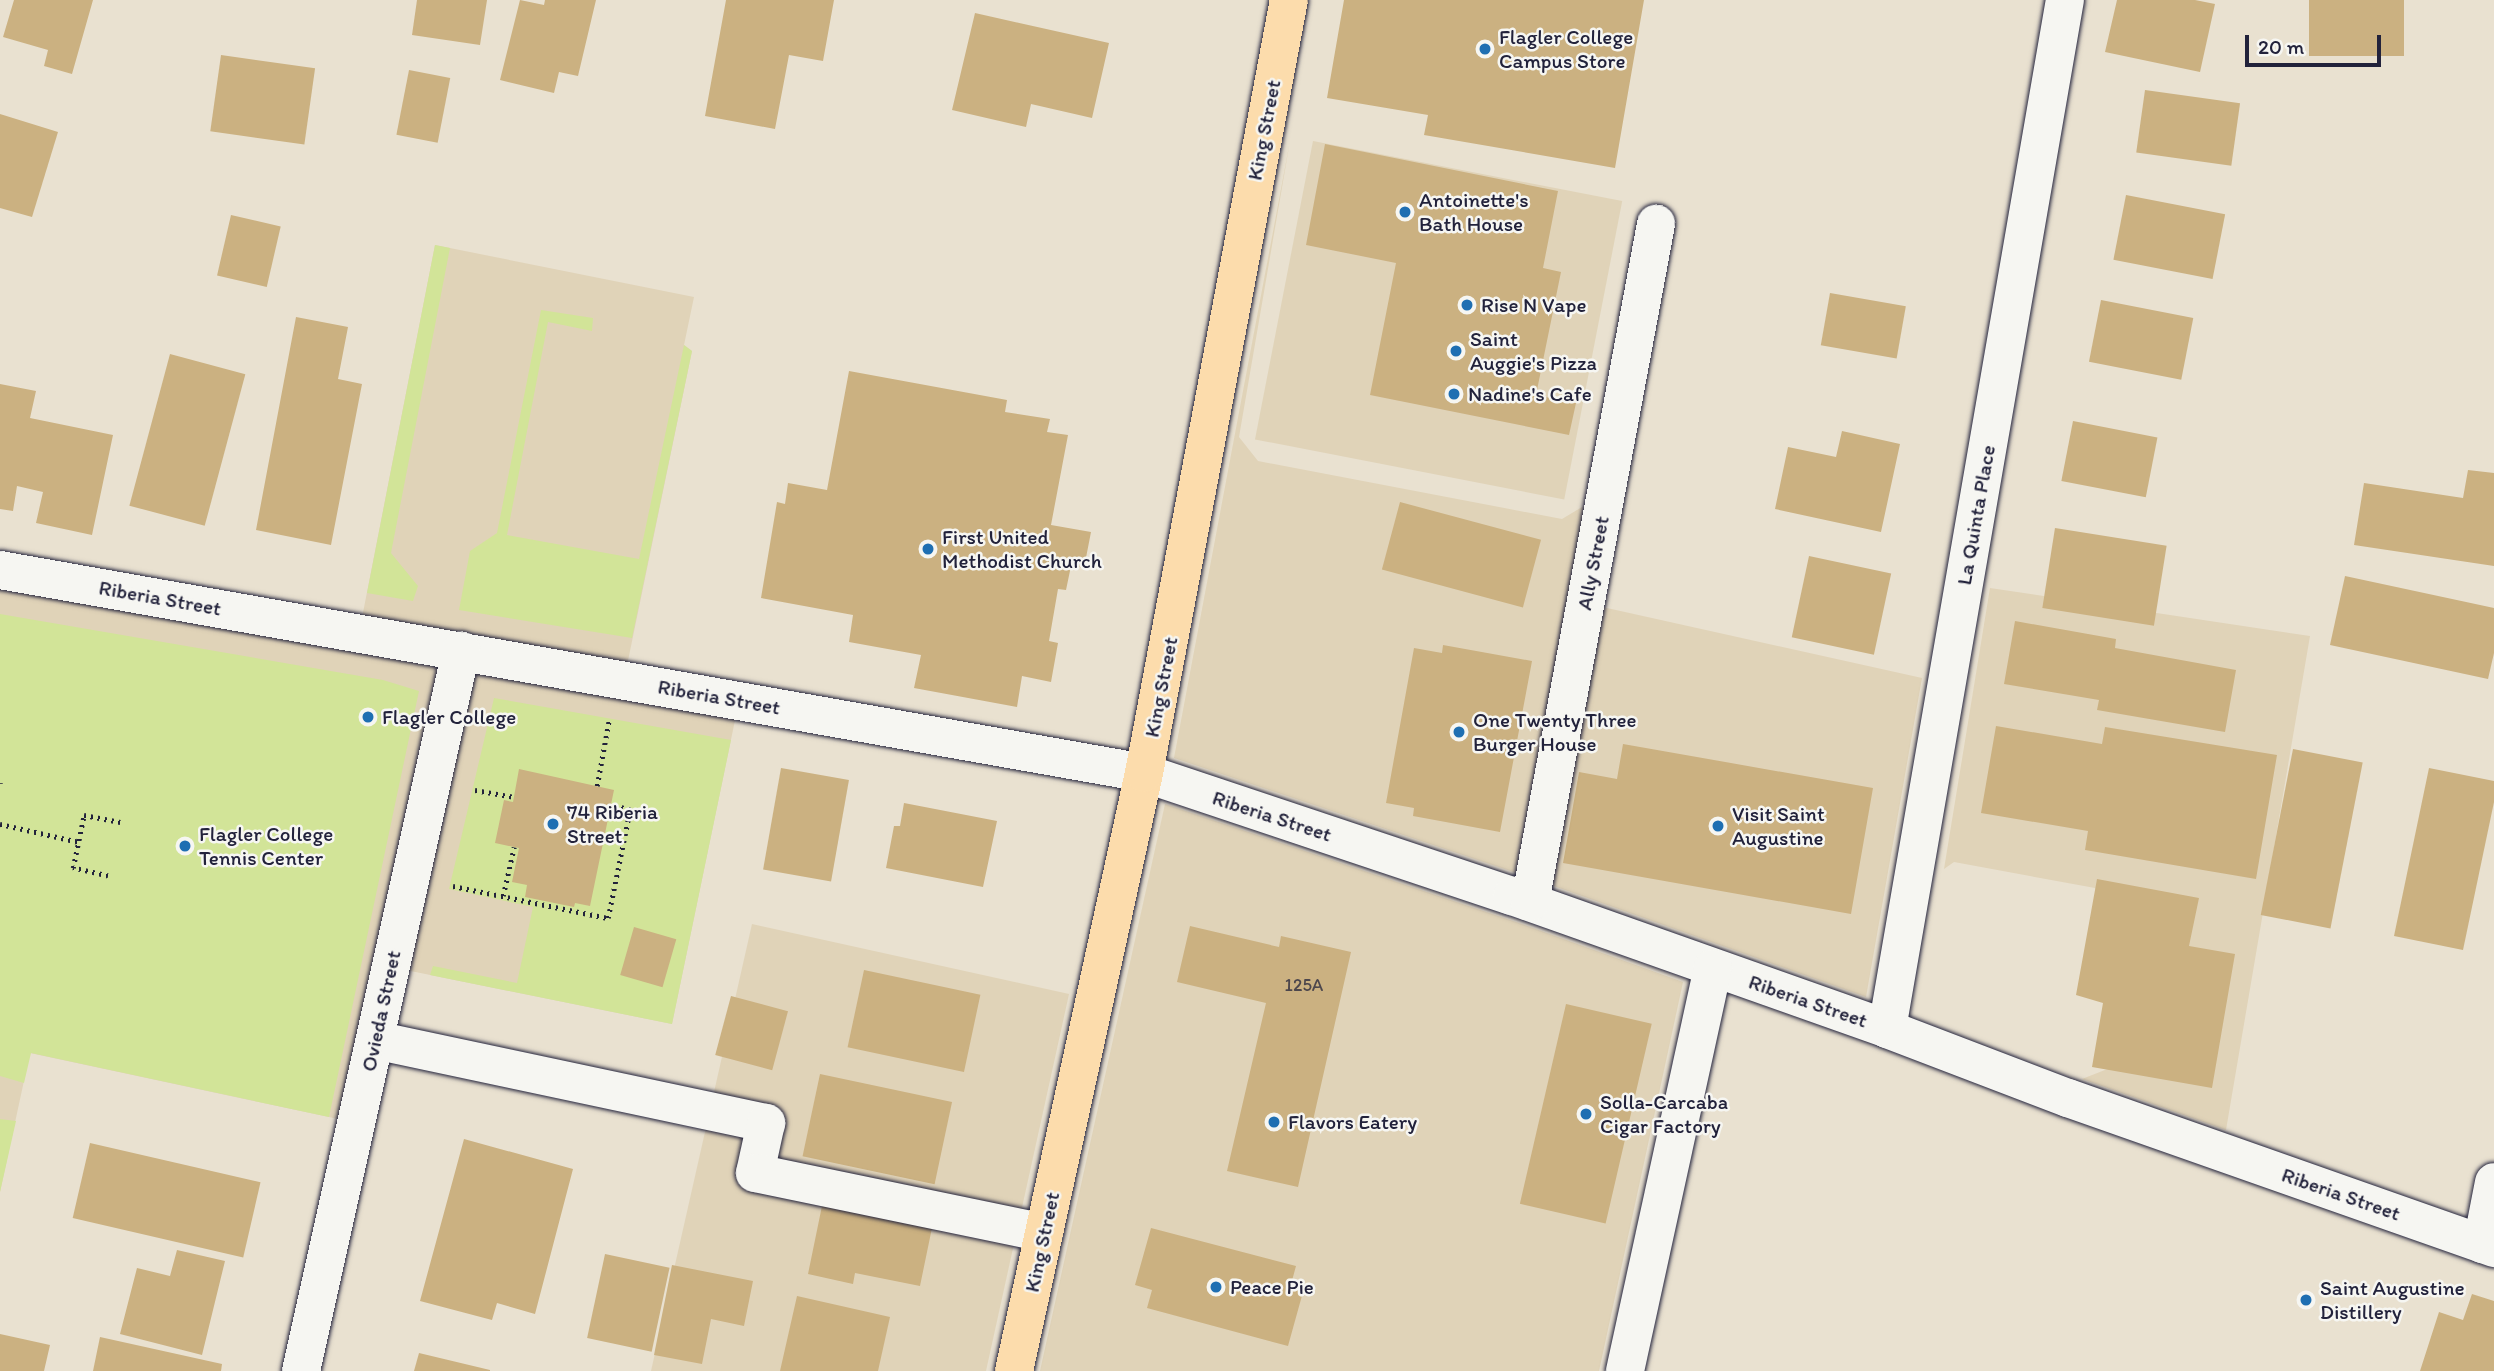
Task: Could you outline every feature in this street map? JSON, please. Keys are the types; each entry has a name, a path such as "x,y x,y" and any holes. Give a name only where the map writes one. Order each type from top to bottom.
{"main road":[{"name":"King Street","path":"1014,1371 1144,773 1289,0"}],"street":[{"name":"La Quinta Place","path":"1887,1029 2065,0"},
{"name":"Ally Street","path":"1530,902 1656,224"},
{"name":"Riberia Street","path":"0,570 1144,773 1530,902 1887,1029 2068,1098 2488,1246"},
{"name":"Ovieda Street","path":"301,1371 461,651"},
{"path":"1625,1371 1713,968"},
{"path":"375,1040 766,1123 755,1174 1044,1233"},
{"path":"2488,1246 2494,1182"}],"path":[{"path":"597,786 610,712"},
{"path":"467,789 514,797"},
{"path":"445,885 547,903 608,918 630,810 611,806"},
{"path":"108,876 73,868 84,815 120,822"},
{"path":"0,824 79,842"},
{"path":"503,897 514,847"}],"shaded area":[{"path":"1290,141 1239,437 1258,461 1562,519 1587,504 1580,602 1922,678 1866,997 1537,880 1174,758"},
{"path":"1313,141 1622,201 1564,500 1255,439"},
{"name":"Flagler College","path":"435,245 694,297 684,345 692,351 624,680 739,701 672,1024 391,967 357,1123 30,1053 0,1192 0,570 359,633"},
{"path":"1990,588 2310,636 2226,1130 2082,1079 2115,1066 2114,913 2095,888 1954,862 1944,869"},
{"path":"1165,804 1522,924 1683,982 1599,1371 1040,1371"},
{"path":"752,924 1069,994 986,1371 651,1371"}],"green space":[{"path":"435,245 450,248 391,553 418,586 413,601 367,593"},
{"path":"541,310 593,318 592,331 548,322 507,535 639,559 684,345 692,351 632,638 459,610 470,551 497,533"},
{"name":"Flagler College Tennis Center","path":"0,614 383,680 419,691 329,1117 31,1053 24,1083 0,1076"},
{"path":"494,698 731,740 672,1024 430,975 433,966 517,983 533,907 449,889"},
{"path":"0,1119 16,1121 0,1192"}],"building":[{"path":"14,0 93,0 72,74 44,66 48,50 3,37"},
{"path":"417,0 487,0 480,45 412,35"},
{"path":"520,0 544,5 545,0 596,0 578,76 559,72 554,93 500,80"},
{"path":"726,0 834,0 823,61 789,55 775,129 705,116"},
{"name":"Flagler College Campus Store","path":"1344,0 1644,0 1615,168 1424,135 1428,115 1327,98"},
{"path":"2117,0 2195,0 2215,4 2200,72 2105,52"},
{"path":"2309,0 2404,0 2404,56 2309,56"},
{"path":"975,13 1109,43 1092,118 1031,104 1026,127 952,110"},
{"path":"221,55 315,68 304,144 210,131"},
{"path":"409,70 450,78 438,143 396,135"},
{"path":"2145,90 2240,103 2231,166 2136,152"},
{"path":"0,114 58,132 32,217 0,208"},
{"path":"1325,144 1558,191 1543,268 1561,272 1536,395 1576,403 1569,435 1370,395 1396,263 1306,245"},
{"path":"2126,195 2225,214 2213,279 2113,260"},
{"path":"231,215 281,226 267,287 217,275"},
{"path":"1830,293 1906,306 1897,359 1821,345"},
{"path":"2101,300 2193,318 2181,380 2089,362"},
{"path":"296,317 348,327 338,379 362,384 331,545 256,530"},
{"path":"170,354 245,374 205,526 129,506"},
{"name":"First United Methodist Church","path":"849,371 1007,400 1005,412 1050,419 1047,432 1068,435 1051,525 1091,532 1084,568 1071,566 1066,590 1058,589 1049,641 1058,643 1051,682 1022,676 1017,707 914,688 921,655 849,642 853,615 761,598 777,502 785,504 788,483 827,490"},
{"path":"0,384 36,391 30,418 113,435 92,535 36,523 43,492 17,486 13,511 0,509"},
{"path":"2073,421 2157,437 2146,497 2061,481"},
{"path":"1842,431 1900,444 1881,532 1775,509 1788,447 1836,457"},
{"path":"2468,470 2494,473 2494,566 2354,545 2364,483 2463,498"},
{"path":"1400,502 1541,540 1523,607 1382,570"},
{"path":"2055,528 2167,546 2154,626 2042,608"},
{"path":"1809,556 1891,573 1874,655 1792,637"},
{"path":"2345,576 2494,608 2494,653 2488,679 2330,645"},
{"path":"2015,621 2116,639 2115,648 2236,670 2225,732 2097,710 2099,700 2004,684"},
{"name":"One Twenty Three Burger House","path":"1443,645 1532,661 1500,832 1413,816 1414,808 1386,803 1414,648 1442,653"},
{"path":"1996,726 2102,744 2105,727 2277,755 2256,879 2085,850 2088,831 1981,813"},
{"name":"Visit Saint Augustine","path":"1623,744 1873,788 1851,914 1563,863 1579,772 1617,779"},
{"path":"2293,749 2363,763 2330,928 2261,915"},
{"path":"781,768 849,780 831,881 763,869"},
{"path":"2429,768 2494,781 2494,802 2463,950 2394,936"},
{"name":"74 Riberia Street","path":"519,769 614,790 590,906 575,903 574,907 525,897 527,885 512,882 519,848 495,843 504,800 513,802"},
{"path":"904,803 997,821 983,887 886,868 894,826 900,826"},
{"path":"2097,879 2199,898 2189,946 2235,954 2212,1088 2092,1067 2103,1003 2076,995"},
{"path":"1190,926 1279,947 1281,936 1351,952 1298,1187 1227,1171 1266,1003 1177,982"},
{"path":"634,927 676,939 663,987 620,975"},
{"path":"864,970 980,995 964,1072 848,1047"},
{"path":"731,996 788,1011 772,1070 715,1055"},
{"name":"Solla-Carcaba Cigar Factory","path":"1566,1004 1652,1024 1606,1224 1520,1204"},
{"path":"820,1074 952,1102 935,1184 803,1156"},
{"path":"464,1139 573,1169 535,1314 497,1303 492,1320 420,1301"},
{"path":"90,1143 261,1182 243,1257 73,1218"},
{"path":"823,1201 933,1223 920,1286 855,1273 853,1284 808,1274"},
{"name":"Peace Pie","path":"1151,1228 1296,1266 1290,1288 1303,1292 1288,1346 1147,1308 1152,1290 1135,1285"},
{"path":"177,1250 225,1261 202,1355 120,1334 137,1268 170,1276"},
{"path":"605,1254 670,1268 652,1352 587,1338"},
{"path":"672,1265 753,1281 744,1326 711,1319 702,1364 654,1355"},
{"path":"2472,1294 2494,1301 2494,1371 2420,1371 2439,1312 2463,1320"},
{"path":"797,1296 890,1317 878,1371 780,1371"},
{"path":"0,1334 50,1345 44,1371 0,1371"},
{"path":"100,1337 222,1364 221,1371 93,1371"},
{"path":"419,1353 490,1370 490,1371 414,1371"}],"place":[{"name":"Flagler College Campus Store","path":"1485,49"},
{"name":"Antoinette's Bath House","path":"1405,212"},
{"name":"Rise N Vape","path":"1467,305"},
{"name":"Saint Auggie's Pizza","path":"1456,351"},
{"name":"Nadine's Cafe","path":"1454,394"},
{"name":"First United Methodist Church","path":"928,549"},
{"name":"Flagler College","path":"368,717"},
{"name":"One Twenty Three Burger House","path":"1459,732"},
{"name":"74 Riberia Street","path":"553,824"},
{"name":"Visit Saint Augustine","path":"1718,826"},
{"name":"Flagler College Tennis Center","path":"185,846"},
{"name":"Solla-Carcaba Cigar Factory","path":"1586,1114"},
{"name":"Flavors Eatery","path":"1274,1122"},
{"name":"Peace Pie","path":"1216,1287"},
{"name":"Saint Augustine Distillery","path":"2306,1300"}]}
